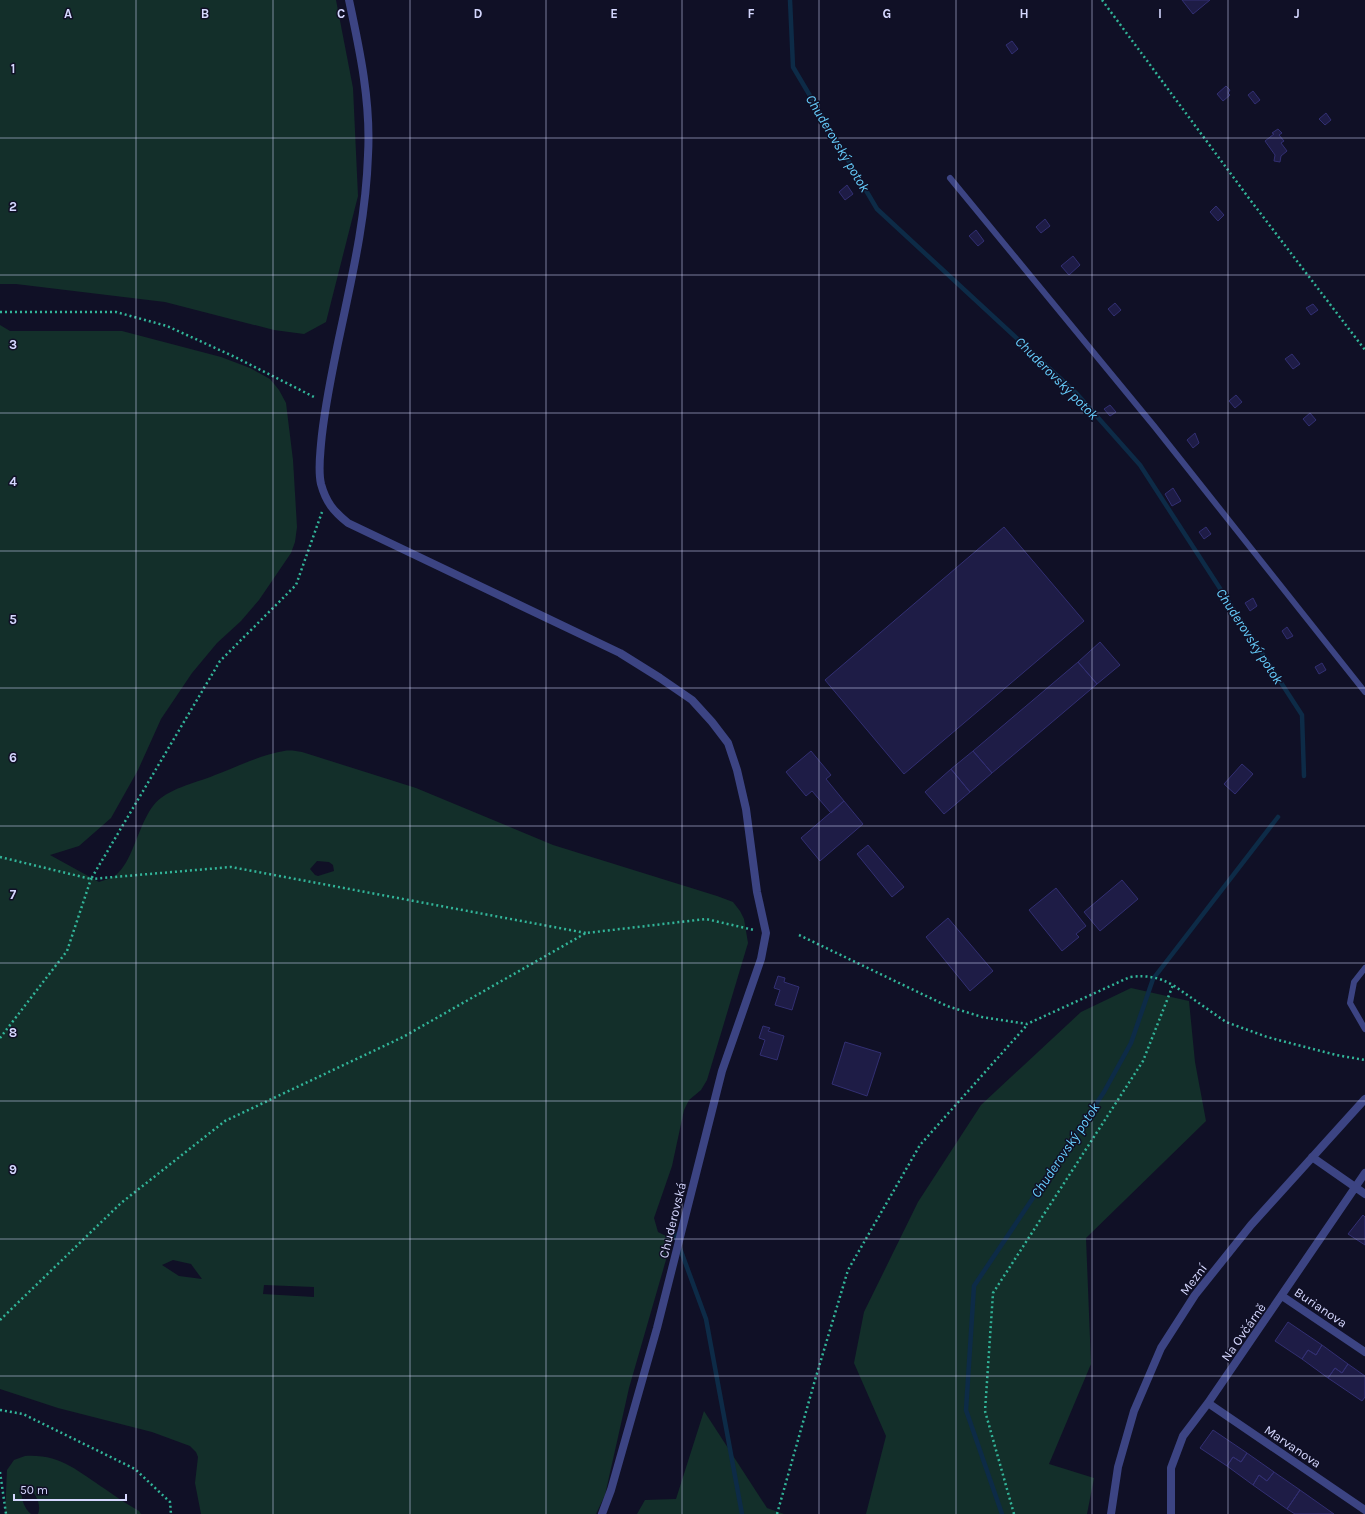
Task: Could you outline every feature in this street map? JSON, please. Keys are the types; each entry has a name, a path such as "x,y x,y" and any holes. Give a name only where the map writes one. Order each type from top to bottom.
{"street":[{"path":"349,0 361,56 369,114 368,161 366,195 358,249 326,403 320,463 321,482 327,499 334,512 348,523 620,653 692,700 728,743 737,770 746,809 757,892 766,933"},
{"name":"Chuderovská","path":"602,1514 613,1483 657,1328 722,1071 761,959 766,933"},
{"name":"Mezní","path":"1110,1514 1118,1467 1134,1411 1161,1348 1195,1295 1251,1225 1365,1099"},
{"path":"1312,1156 1365,1194"},
{"name":"Na Ovčárně","path":"1170,1514 1171,1468 1183,1436 1208,1403 1365,1173"},
{"name":"Burianova","path":"1282,1296 1365,1352"},
{"name":"Marvanova","path":"1208,1403 1365,1510"}],"lane":[{"path":"950,178 1154,426 1365,692"},
{"path":"1365,968 1354,982 1350,1003 1365,1029"}],"path":[{"path":"1102,0 1248,197 1365,350"},
{"path":"0,312 116,312 167,326 235,357 326,403"},
{"path":"0,1038 67,951 91,879 220,661 296,585 327,499"},
{"path":"0,857 91,879 231,867 586,933 706,919 766,933"},
{"path":"0,1320 121,1203 225,1120 403,1037 586,933"},
{"path":"799,935 947,1006 982,1017 1027,1024"},
{"path":"777,1514 848,1270 920,1145 1027,1024 1130,977 1145,975 1165,980 1226,1022 1267,1037 1336,1055 1365,1060"},
{"path":"1014,1514 985,1412 993,1292 1143,1061 1173,985"},
{"path":"0,1410 23,1414 135,1469 170,1502 171,1514"},
{"path":"0,1472 6,1514"}],"green space":[{"path":"0,0 336,0 353,88 358,196 326,322 304,334 274,330 165,302 16,284 0,284"},
{"path":"0,325 10,331 122,331 221,357 250,368 270,379 279,390 286,403 293,460 297,527 295,542 291,553 259,600 241,621 217,643 192,673 161,719 138,770 111,818 79,846 50,855 99,882 112,878 118,873 128,859 148,813 159,800 166,795 181,787 257,758 284,751 295,751 416,788 553,845 733,902 744,919 748,943 707,1080 701,1090 689,1100 684,1110 672,1166 654,1218 658,1232 672,1239 629,1388 605,1495 596,1514 201,1514 195,1483 198,1457 196,1452 190,1446 152,1432 58,1408 0,1389","holes":["317,861 329,862 333,865 334,871 318,876 315,875 310,869","173,1260 191,1264 202,1279 179,1276 162,1265","264,1285 314,1287 314,1297 263,1294"]},
{"path":"1131,988 1189,1001 1195,1062 1206,1121 1086,1238 1091,1364 1049,1464 1094,1478 1087,1514 866,1514 886,1436 854,1363 864,1312 918,1202 981,1105 1081,1012"},
{"path":"704,1411 767,1508 784,1514 637,1514 645,1500 676,1499"},
{"path":"25,1456 49,1458 68,1465 139,1511 141,1514 38,1514 39,1507 37,1499 34,1492 29,1486 26,1485 21,1491 21,1494 25,1506 31,1514 5,1514 7,1470 14,1460"}],"building":[{"path":"1182,0 1210,0 1193,14"},
{"path":"1012,41 1018,49 1012,54 1006,45"},
{"path":"1226,86 1230,90 1228,93 1230,95 1223,101 1217,94"},
{"path":"1253,91 1260,100 1255,104 1248,95"},
{"path":"1326,113 1331,120 1325,125 1319,119"},
{"path":"1278,129 1282,133 1279,135 1284,141 1281,143 1287,151 1281,156 1280,162 1274,161 1275,155 1265,141"},
{"path":"847,185 853,194 845,200 839,192"},
{"path":"1216,206 1224,215 1218,221 1210,212"},
{"path":"1045,219 1050,226 1041,233 1036,227"},
{"path":"976,230 984,241 978,246 969,236"},
{"path":"1073,256 1080,265 1069,275 1061,266"},
{"path":"1115,303 1121,310 1114,316 1108,309"},
{"path":"1313,304 1318,310 1311,315 1306,308"},
{"path":"1292,354 1300,364 1293,369 1285,359"},
{"path":"1236,395 1242,402 1235,408 1229,401"},
{"path":"1110,405 1116,412 1110,416 1104,409"},
{"path":"1310,413 1316,420 1309,426 1303,419"},
{"path":"1195,433 1199,443 1193,448 1187,440"},
{"path":"1173,488 1181,501 1172,506 1165,494"},
{"path":"1004,527 1084,621 904,774 825,680"},
{"path":"1206,527 1211,534 1204,539 1199,532"},
{"path":"1253,598 1257,606 1250,611 1245,603"},
{"path":"1287,627 1293,636 1287,639 1282,631"},
{"path":"1100,642 1120,665 1097,684 1078,662"},
{"path":"1078,662 1097,684 992,773 973,751"},
{"path":"1322,663 1326,670 1319,674 1315,667"},
{"path":"811,751 831,775 826,779 844,801 831,813 812,791 806,796 786,772"},
{"path":"973,751 992,773 970,792 951,769"},
{"path":"1242,764 1253,774 1235,794 1224,784"},
{"path":"951,769 970,792 944,814 925,792"},
{"path":"844,801 863,824 820,861 801,838"},
{"path":"868,845 904,887 892,897 857,854"},
{"path":"1122,880 1138,899 1100,931 1084,912"},
{"path":"1056,888 1086,926 1076,934 1079,937 1062,951 1029,910"},
{"path":"948,918 993,971 970,991 926,937"},
{"path":"778,976 785,978 784,982 799,987 792,1010 775,1005 780,990 774,988"},
{"path":"763,1026 770,1028 768,1031 784,1036 777,1060 760,1055 765,1040 759,1038"},
{"path":"845,1042 881,1053 867,1096 832,1084"},
{"path":"1363,1215 1365,1217 1365,1245 1348,1234"},
{"path":"1288,1322 1322,1345 1316,1355 1308,1350 1302,1359 1275,1341"},
{"path":"1322,1345 1348,1364 1342,1373 1335,1368 1328,1378 1302,1359 1308,1350 1316,1355"},
{"path":"1348,1364 1365,1376 1365,1397 1362,1401 1328,1378 1335,1368 1342,1373"},
{"path":"1213,1430 1247,1453 1241,1462 1233,1457 1227,1466 1200,1448"},
{"path":"1247,1453 1274,1472 1267,1481 1259,1475 1253,1485 1227,1466 1233,1457 1241,1462"},
{"path":"1274,1472 1300,1490 1287,1509 1253,1485 1259,1475 1267,1481"},
{"path":"1300,1490 1334,1514 1295,1514 1287,1509"}],"waterway":[{"name":"Chuderovský potok","path":"790,0 793,67 877,209 1077,394 1140,465 1302,715 1304,776"},
{"name":"Chuderovský potok","path":"1002,1514 966,1410 974,1286 1104,1092 1131,1043 1153,979 1278,817"},
{"path":"671,1224 706,1319 742,1514"}]}
